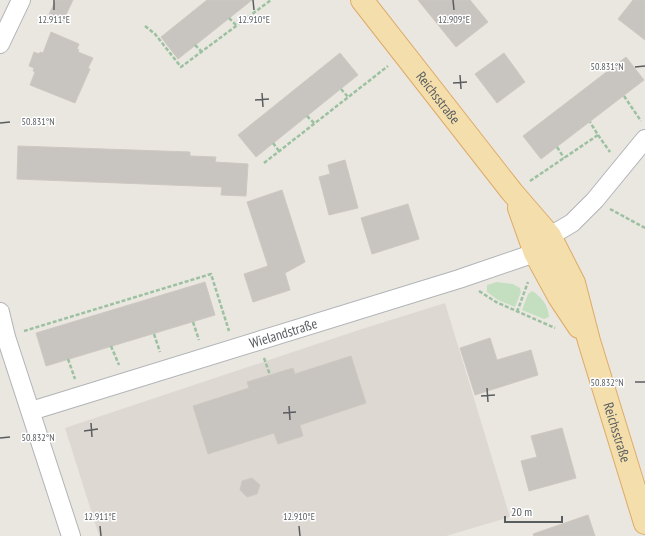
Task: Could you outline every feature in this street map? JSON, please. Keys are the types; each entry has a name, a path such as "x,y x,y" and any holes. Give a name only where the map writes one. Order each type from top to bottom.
{"main road":[{"name":"Reichsstraße","path":"362,0 514,194 550,236 574,283 589,341 645,524"},
{"name":"Reichsstraße","path":"514,194 535,253 559,297 589,341"}],"street":[{"path":"0,44 22,0"},
{"path":"550,236 572,223 595,200 644,131"},
{"name":"Wielandstraße","path":"31,411 459,279 535,253"},
{"path":"0,312 6,337 71,536"}],"path":[{"path":"145,26 156,34 181,67 271,0"},
{"path":"229,18 237,26"},
{"path":"195,45 202,52"},
{"path":"264,163 404,53"},
{"path":"341,89 348,97"},
{"path":"624,96 644,131"},
{"path":"307,116 314,123"},
{"path":"514,194 598,135 590,122"},
{"path":"273,143 279,151"},
{"path":"557,147 564,158"},
{"path":"610,209 645,228"},
{"path":"6,337 211,274 235,348"},
{"path":"459,279 496,302 556,329"},
{"path":"518,312 528,281 533,279"}],"shaded area":[{"path":"445,303 510,517 446,536 99,536 65,428 362,329"}],"green space":[{"path":"497,282 513,284 520,288 521,292 515,307 498,300 487,292 487,285"},
{"path":"532,291 544,302 549,317 544,319 522,310 528,294"}],"building":[{"path":"56,0 73,0 63,21 49,14"},
{"path":"207,0 252,0 178,59 161,37"},
{"path":"418,0 470,0 488,22 456,47"},
{"path":"633,0 645,0 645,40 618,19"},
{"path":"51,32 79,44 77,49 79,50 78,52 93,58 88,68 90,69 75,103 30,85 35,72 33,71 34,68 29,66 34,52 39,54 40,52 43,53"},
{"path":"340,53 358,75 256,157 238,135"},
{"path":"504,53 525,82 497,103 475,74"},
{"path":"626,57 644,80 541,159 523,136"},
{"path":"18,146 190,152 190,156 216,157 215,162 248,164 246,196 221,195 222,187 17,179"},
{"path":"345,160 358,208 329,215 319,177 330,174 328,165"},
{"path":"282,190 305,262 285,273 290,290 253,302 244,274 268,266 247,202"},
{"path":"408,204 419,239 372,254 361,218"},
{"path":"205,282 215,315 46,366 36,333"},
{"path":"490,338 497,360 531,350 538,375 475,395 460,348"},
{"path":"351,356 366,403 300,425 303,436 278,444 274,433 208,454 193,406 249,388 247,382 293,368 295,374"},
{"path":"562,428 576,478 529,491 521,461 537,457 531,436"},
{"path":"252,478 260,485 257,494 247,497 240,490 242,481"},
{"path":"588,515 595,536 534,536 533,534"}]}
